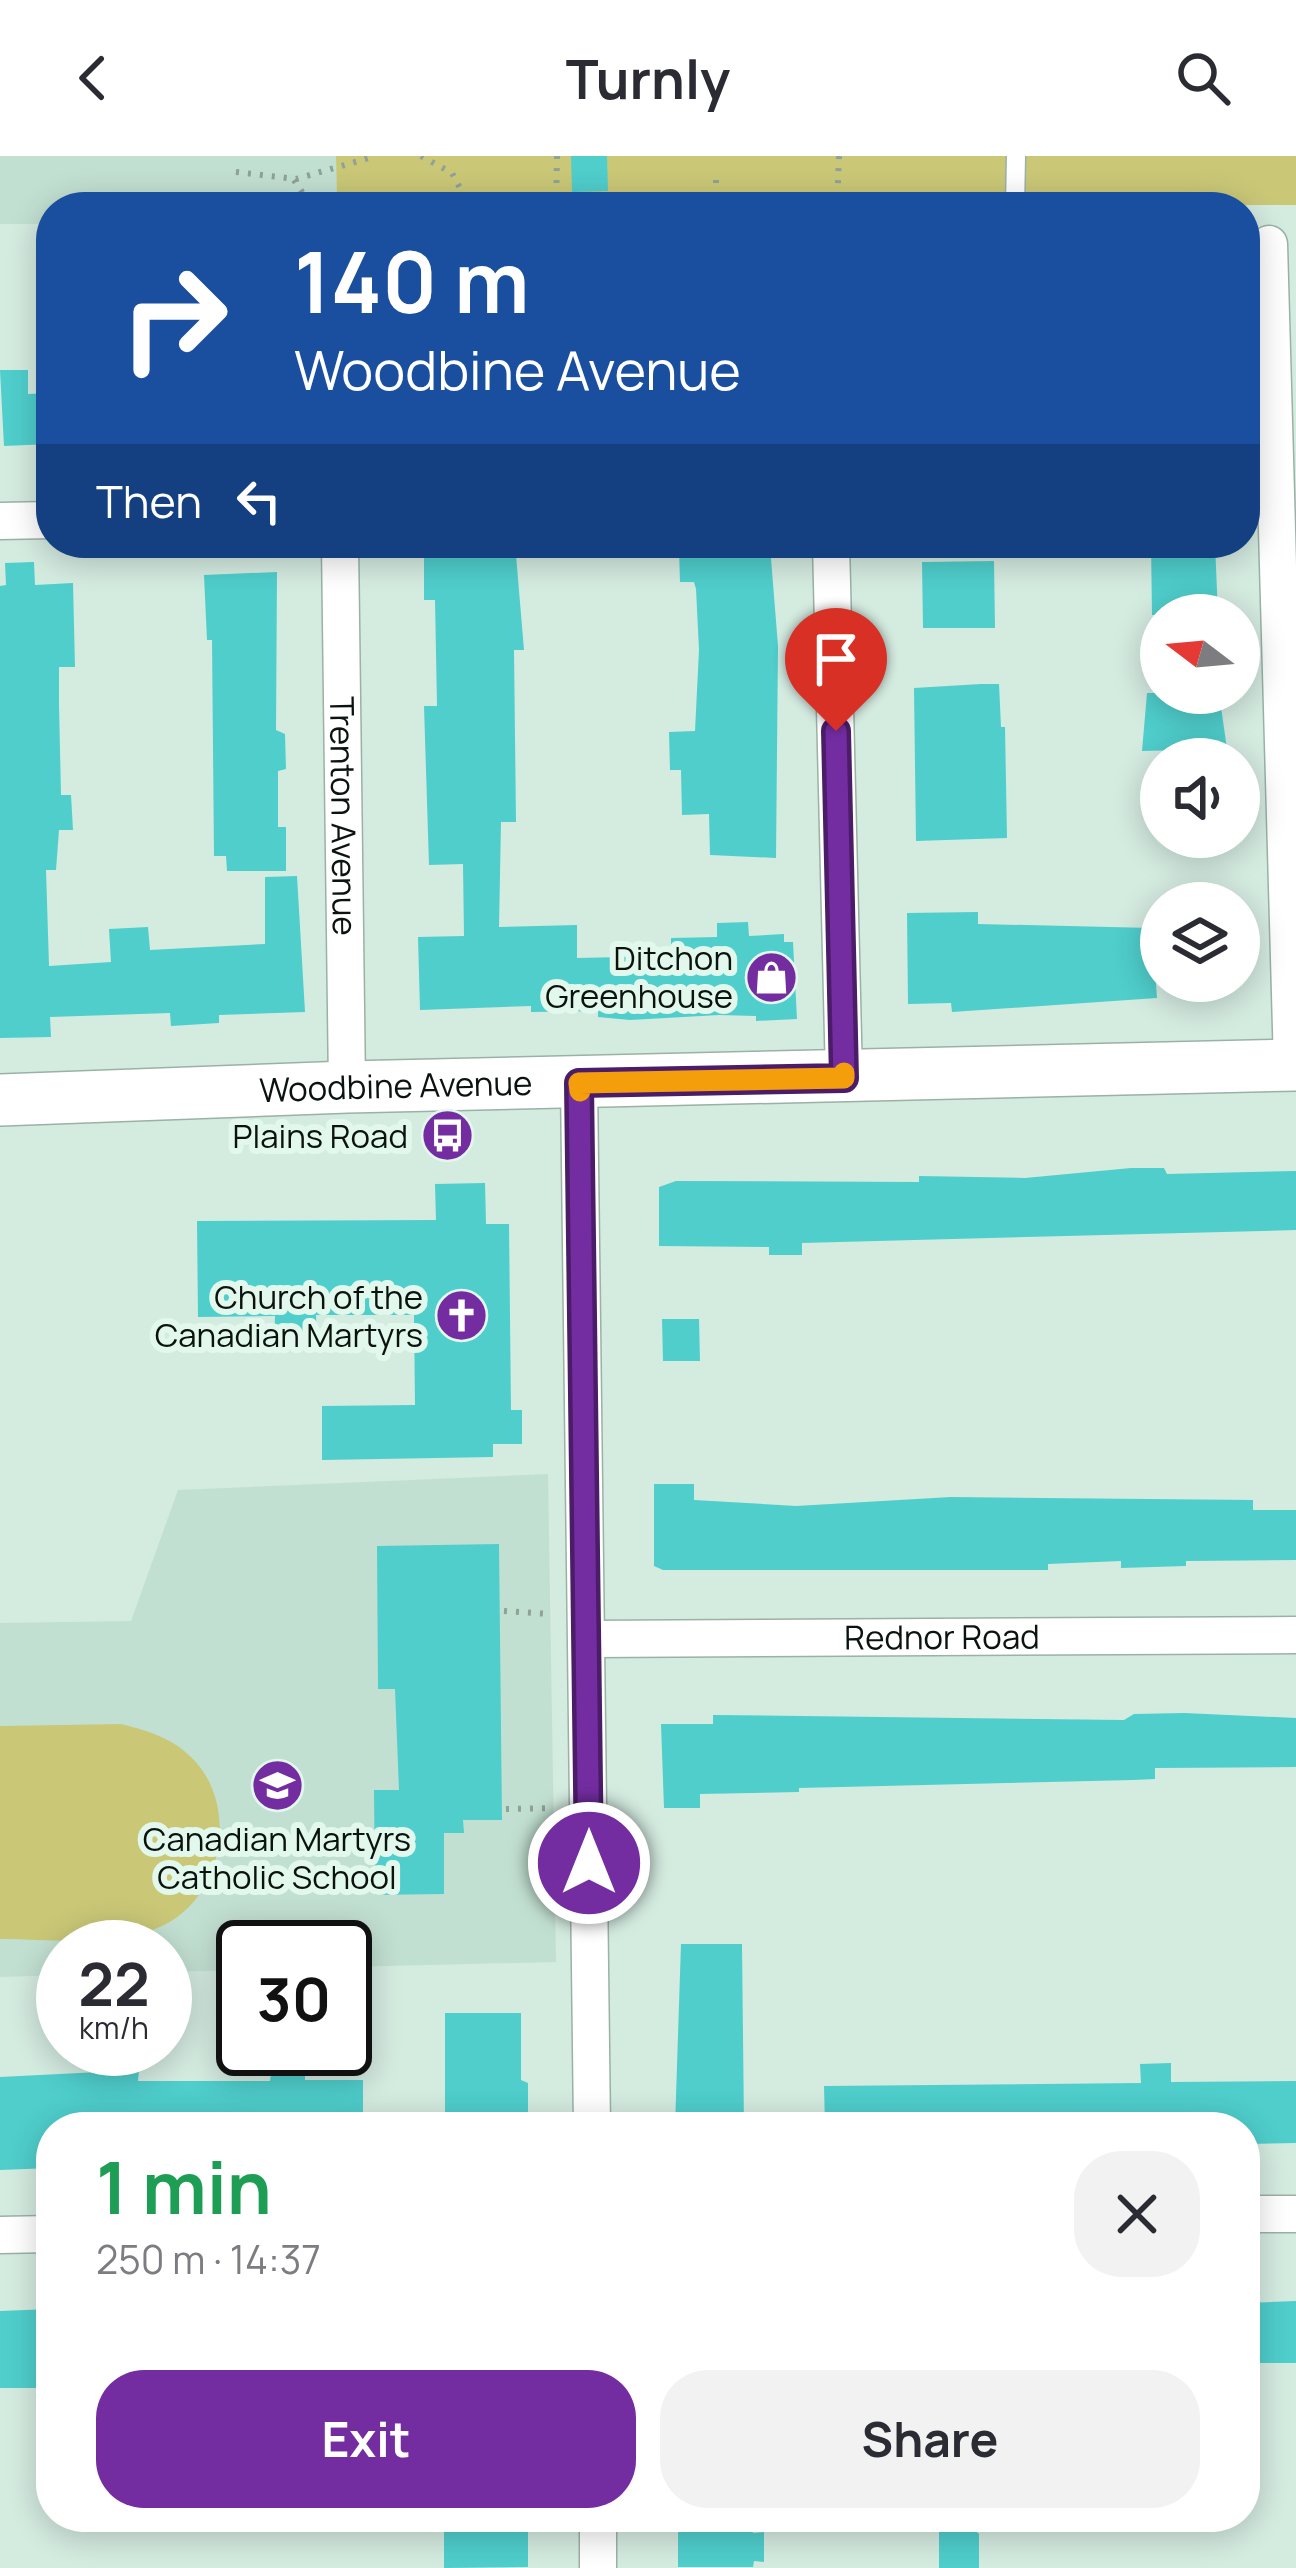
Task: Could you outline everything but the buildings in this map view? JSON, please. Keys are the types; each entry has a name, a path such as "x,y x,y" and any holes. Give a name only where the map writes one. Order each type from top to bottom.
{"main road":[{"name":"Woodbine Avenue","path":"0,1100 346,1087 1294,1065"}],"street":[{"path":"1270,244 1294,1065"},
{"path":"0,520 36,520"},
{"name":"Trenton Avenue","path":"340,558 346,1087"},
{"path":"831,558 844,1078"},
{"path":"579,1083 592,2112"},
{"name":"Rednor Road","path":"588,1639 1296,1636"},
{"path":"1260,2214 1296,2214"},
{"path":"0,2235 36,2234"},
{"path":"598,2532 598,2568"}],"lane":[{"path":"1015,192 1016,156"}],"path":[{"path":"236,172 292,178 376,156"},
{"path":"421,156 452,173 462,192"},
{"path":"556,192 557,156"},
{"path":"838,192 839,156"},
{"path":"716,173 716,192"},
{"path":"292,178 302,192"},
{"path":"504,1611 558,1615"},
{"path":"506,1809 560,1808"}],"shaded area":[{"path":"0,156 336,156 337,192 36,192 36,224 0,224"},
{"path":"336,156 1296,156 1296,205 1260,205 1260,192 337,192"},
{"name":"Canadian Martyrs Catholic School","path":"548,1474 556,1962 372,1966 372,1920 216,1920 216,1971 192,1971 192,1920 36,1920 36,1976 0,1977 0,1623 131,1621 178,1490"},
{"path":"121,1724 178,1746 194,1760 209,1781 220,1829 209,1878 196,1900 172,1920 36,1920 36,1940 0,1939 0,1726"}],"slow traffic":[{"path":"580,1091 579,1083 844,1078 844,1073"}],"place":[{"name":"Ditchon Greenhouse","path":"772,977"},
{"name":"Plains Road","path":"447,1136"},
{"name":"Church of the Canadian Martyrs","path":"462,1316"},
{"name":"Canadian Martyrs Catholic School","path":"277,1785"}],"route":[{"path":"589,1863 588,1465 579,1083 844,1078 836,731"}]}
